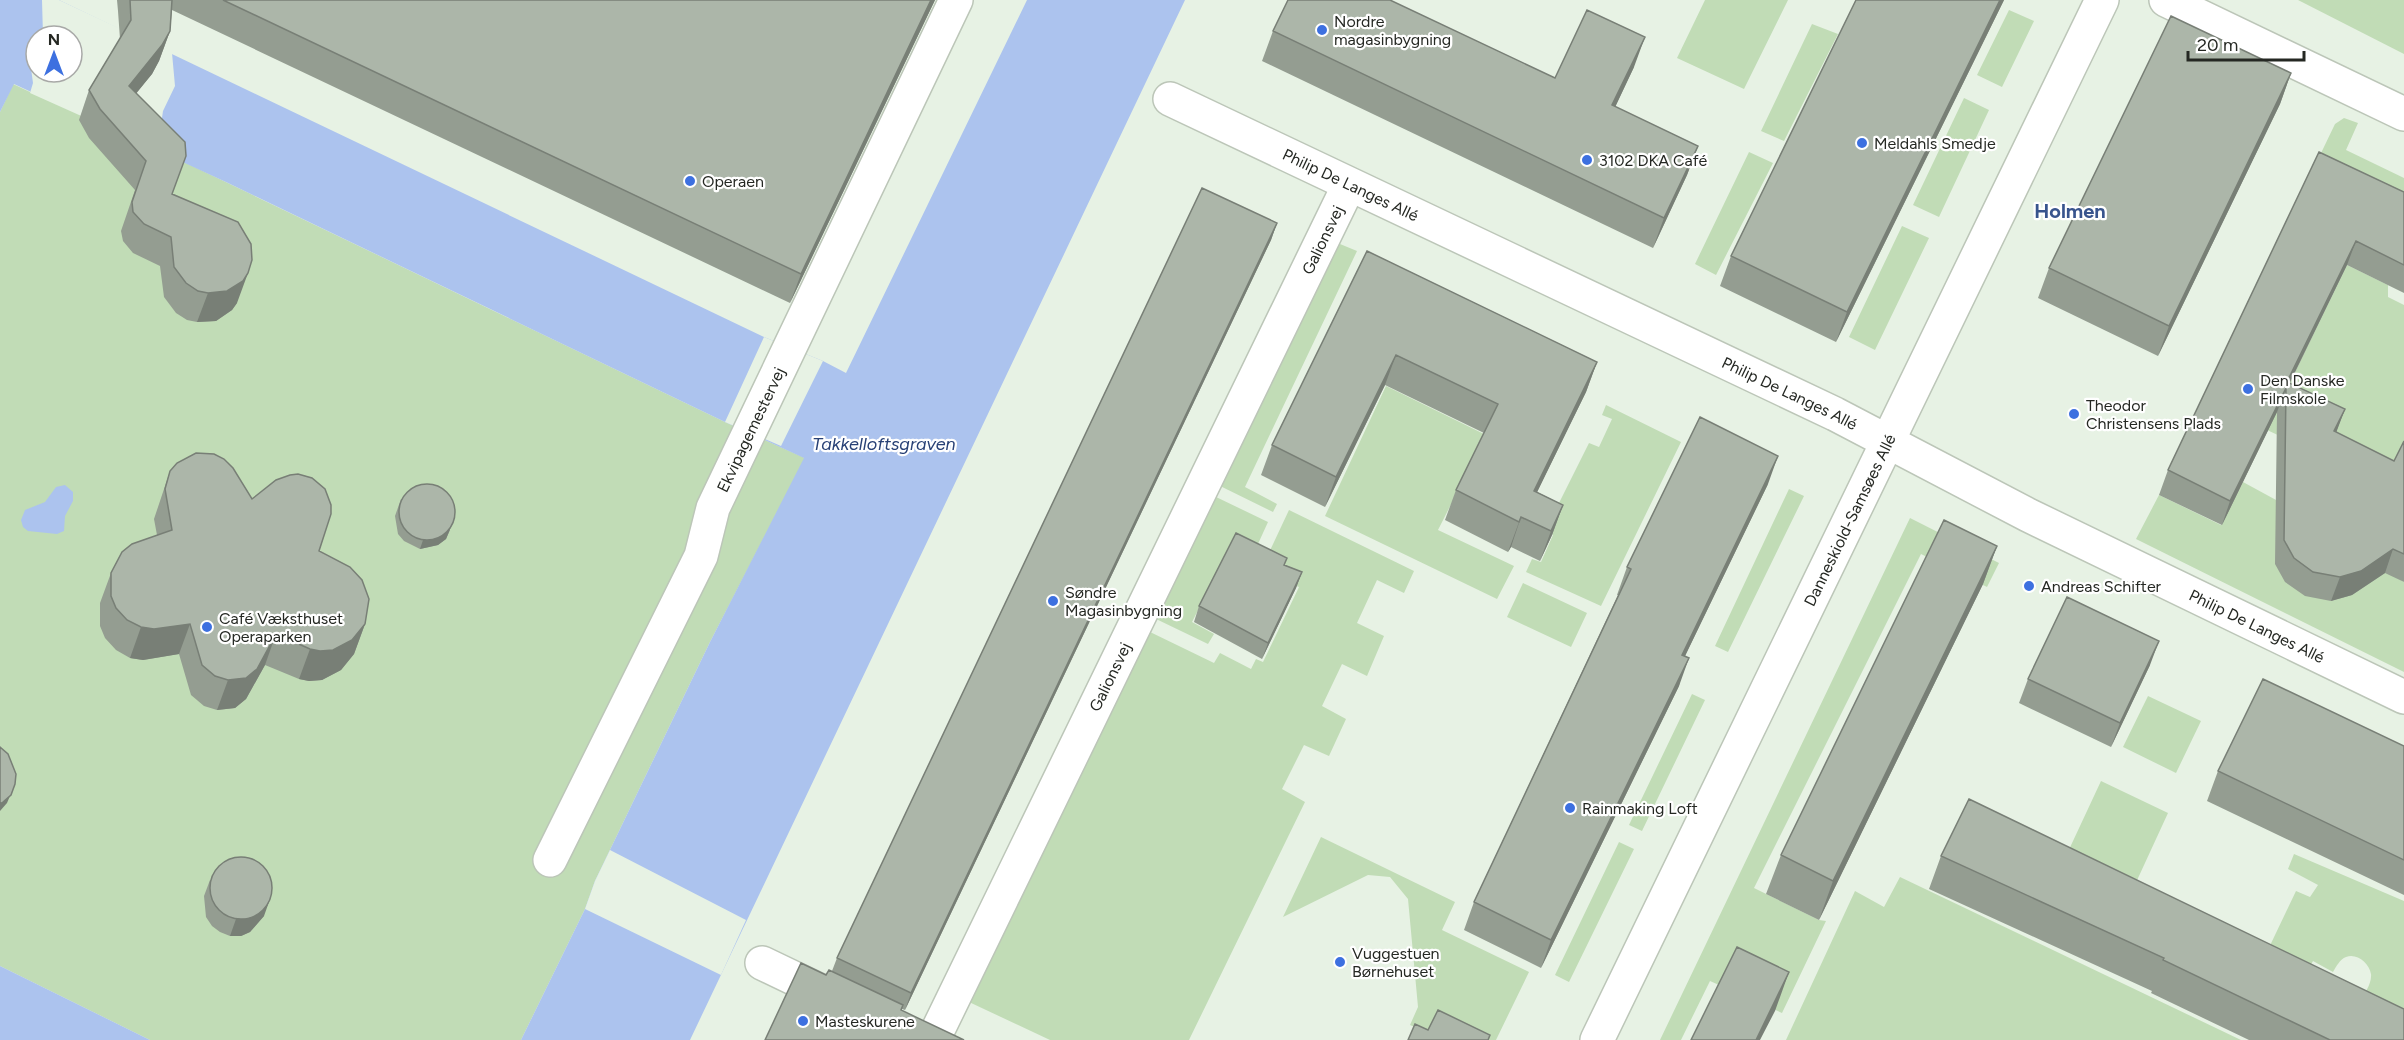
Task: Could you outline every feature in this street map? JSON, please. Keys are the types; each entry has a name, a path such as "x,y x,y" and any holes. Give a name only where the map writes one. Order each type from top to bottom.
{"street":[{"name":"Ekvipagemestervej","path":"550,860 701,556 713,508 956,0"},
{"name":"Danneskiold-Samsøes Allé","path":"1597,1040 2102,0"},
{"path":"2166,0 2404,114"},
{"name":"Philip De Langes Allé","path":"1170,99 1889,442 2028,515 2404,697"},
{"name":"Galionsvej","path":"933,1040 1349,185"},
{"path":"762,963 859,1009"}],"green space":[{"path":"1705,0 1788,0 1744,89 1677,58"},
{"path":"2298,0 2404,0 2404,54"},
{"path":"2009,10 2034,21 2002,87 1977,75"},
{"path":"1812,24 1838,34 1784,141 1761,131"},
{"path":"13,84 30,92 32,84 56,84 184,162 725,422 805,458 710,642 521,1040 150,1040 0,966 0,112"},
{"path":"1964,98 1989,110 1939,217 1913,205"},
{"path":"2344,118 2358,123 2346,150 2404,178 2404,220 2310,176 2335,124"},
{"path":"1749,152 1773,163 1716,275 1695,264"},
{"path":"1902,226 1929,238 1875,350 1849,337"},
{"path":"1332,244 1340,244 1357,251 1245,487 1277,504 1273,512 1214,483"},
{"path":"2347,265 2388,285 2388,297 2404,305 2404,447 2386,485 2267,430"},
{"path":"1386,386 1486,435 1438,530 1514,566 1497,599 1325,516"},
{"path":"1606,405 1681,442 1601,606 1526,572 1532,559 1541,562 1553,535 1545,531 1589,443 1599,447 1612,419 1602,415"},
{"path":"2243,482 2289,507 2331,601 2359,590 2382,570 2404,582 2404,672 2136,539 2159,495 2221,525"},
{"path":"1789,489 1804,496 1728,652 1715,646"},
{"path":"1214,496 1268,522 1252,557 1230,547 1192,622 1214,634 1208,644 1154,618"},
{"path":"1289,510 1414,571 1404,593 1377,580 1357,623 1384,636 1367,676 1342,664 1322,706 1346,719 1329,756 1304,745 1282,789 1305,802 1189,1040 1050,1040 969,1002 1148,631 1214,663 1220,653 1251,669 1256,659 1263,662 1299,587 1292,584 1266,559"},
{"path":"1910,518 1999,563 1987,587 1921,554 1754,888 1819,920 1826,921 1782,1013 1710,981 1681,1040 1660,1040"},
{"path":"1523,583 1587,613 1571,647 1507,617"},
{"path":"1692,694 1705,700 1642,831 1629,825"},
{"path":"2148,696 2201,721 2176,773 2123,747"},
{"path":"2101,781 2168,813 2133,889 2066,856"},
{"path":"1321,837 1455,902 1442,930 1529,972 1496,1040 1443,1040 1410,1025 1418,1007 1408,899 1390,877 1368,875 1283,917"},
{"path":"1619,842 1634,849 1569,982 1555,975"},
{"path":"2294,854 2404,901 2404,1023 2360,1002 2369,985 2371,974 2368,966 2354,956 2344,958 2333,972 2313,961 2305,975 2265,956 2296,891 2310,897 2318,885 2288,869"},
{"path":"1900,877 2241,1040 1786,1040 1855,891 1884,907"}],"water":[{"name":"Takkelloftsgraven","path":"0,0 59,0 764,337 846,373 1027,0 1185,0 690,1040 521,1040 710,642 804,458 228,183 14,84 0,112"},
{"path":"65,485 73,492 73,501 65,516 64,531 57,534 28,531 23,527 21,520 25,510 45,502 56,487"},
{"path":"0,966 150,1040 0,1040"}],"pier":[{"path":"42,0 59,0 172,53 175,86 163,111 161,125 184,162 30,93 33,84 84,84 84,24 43,24"},
{"path":"764,337 823,361 781,446 725,422"},
{"path":"610,850 746,920 721,975 585,909"}],"building":[{"path":"130,0 172,0 170,31 162,45 129,86 185,142 186,156 172,194 238,222 251,244 252,260 248,273 243,281 227,291 208,293 198,291 186,283 174,267 171,237 144,224 133,212 132,202 146,161 100,109 89,90 131,20"},
{"name":"Operaen","path":"223,0 931,0 801,274"},
{"path":"1288,0 1390,0 1555,78 1587,10 1645,37 1612,105 1698,146 1664,218 1273,31"},
{"name":"Meldahls Smedje","path":"1856,0 2000,0 1847,312 1731,256"},
{"path":"2171,16 2291,73 2169,326 2049,268"},
{"name":"Den Danske Filmskole","path":"2319,152 2404,192 2404,265 2356,241 2287,382 2345,409 2334,431 2394,461 2404,441 2404,554 2393,549 2361,571 2340,577 2313,572 2294,558 2284,540 2286,388 2230,501 2168,470"},
{"name":"Søndre Magasinbygning","path":"1202,188 1277,223 911,993 837,958"},
{"path":"1367,251 1597,362 1534,491 1563,505 1551,531 1521,517 1519,522 1456,490 1498,404 1396,355 1336,477 1272,445"},
{"path":"1700,417 1778,456 1682,655 1689,658 1551,940 1474,902 1631,569 1627,567"},
{"path":"196,453 214,454 224,459 233,468 252,499 276,480 290,475 298,474 312,478 325,489 331,505 331,514 319,551 350,567 362,580 369,599 365,624 352,640 333,650 320,651 276,634 257,669 246,678 228,680 215,676 202,665 190,624 154,629 141,627 127,620 116,608 111,596 111,573 122,552 132,544 172,530 165,489 170,471 177,463"},
{"path":"427,484 438,486 447,492 453,501 455,512 453,523 447,532 438,538 427,540 416,538 407,532 401,523 399,512 401,501 407,492 416,486"},
{"path":"1944,520 1997,546 1833,881 1781,855"},
{"path":"1236,533 1287,558 1284,565 1302,572 1268,643 1199,606"},
{"path":"2067,597 2159,641 2120,723 2028,679"},
{"path":"2263,679 2404,746 2404,860 2218,771"},
{"path":"0,747 8,754 16,774 11,795 0,804"},
{"path":"1969,799 2404,1009 2404,1040 2330,1040 2163,960 2164,958 1941,856"},
{"path":"241,857 258,862 263,866 267,871 272,888 267,905 263,910 258,914 241,919 224,914 219,910 215,905 210,888 215,871 219,866 224,862"},
{"path":"1737,947 1789,972 1756,1040 1691,1040"},
{"path":"801,963 826,975 829,970 903,1005 901,1010 964,1040 765,1040"},
{"path":"1438,1010 1490,1035 1488,1040 1408,1040 1415,1024 1428,1030"}],"place":[{"name":"Nordre magasinbygning","path":"1322,30"},
{"name":"Meldahls Smedje","path":"1862,143"},
{"name":"3102 DKA Café","path":"1587,160"},
{"name":"Operaen","path":"690,181"},
{"name":"Den Danske Filmskole","path":"2248,389"},
{"name":"Theodor Christensens Plads","path":"2074,414"},
{"name":"Andreas Schifter","path":"2029,586"},
{"name":"Søndre Magasinbygning","path":"1053,601"},
{"name":"Café Væksthuset Operaparken","path":"207,627"},
{"name":"Rainmaking Loft","path":"1570,808"},
{"name":"Vuggestuen Børnehuset","path":"1340,962"},
{"name":"Masteskurene","path":"803,1021"}],"district":[{"name":"Holmen","path":"2070,211"}]}
